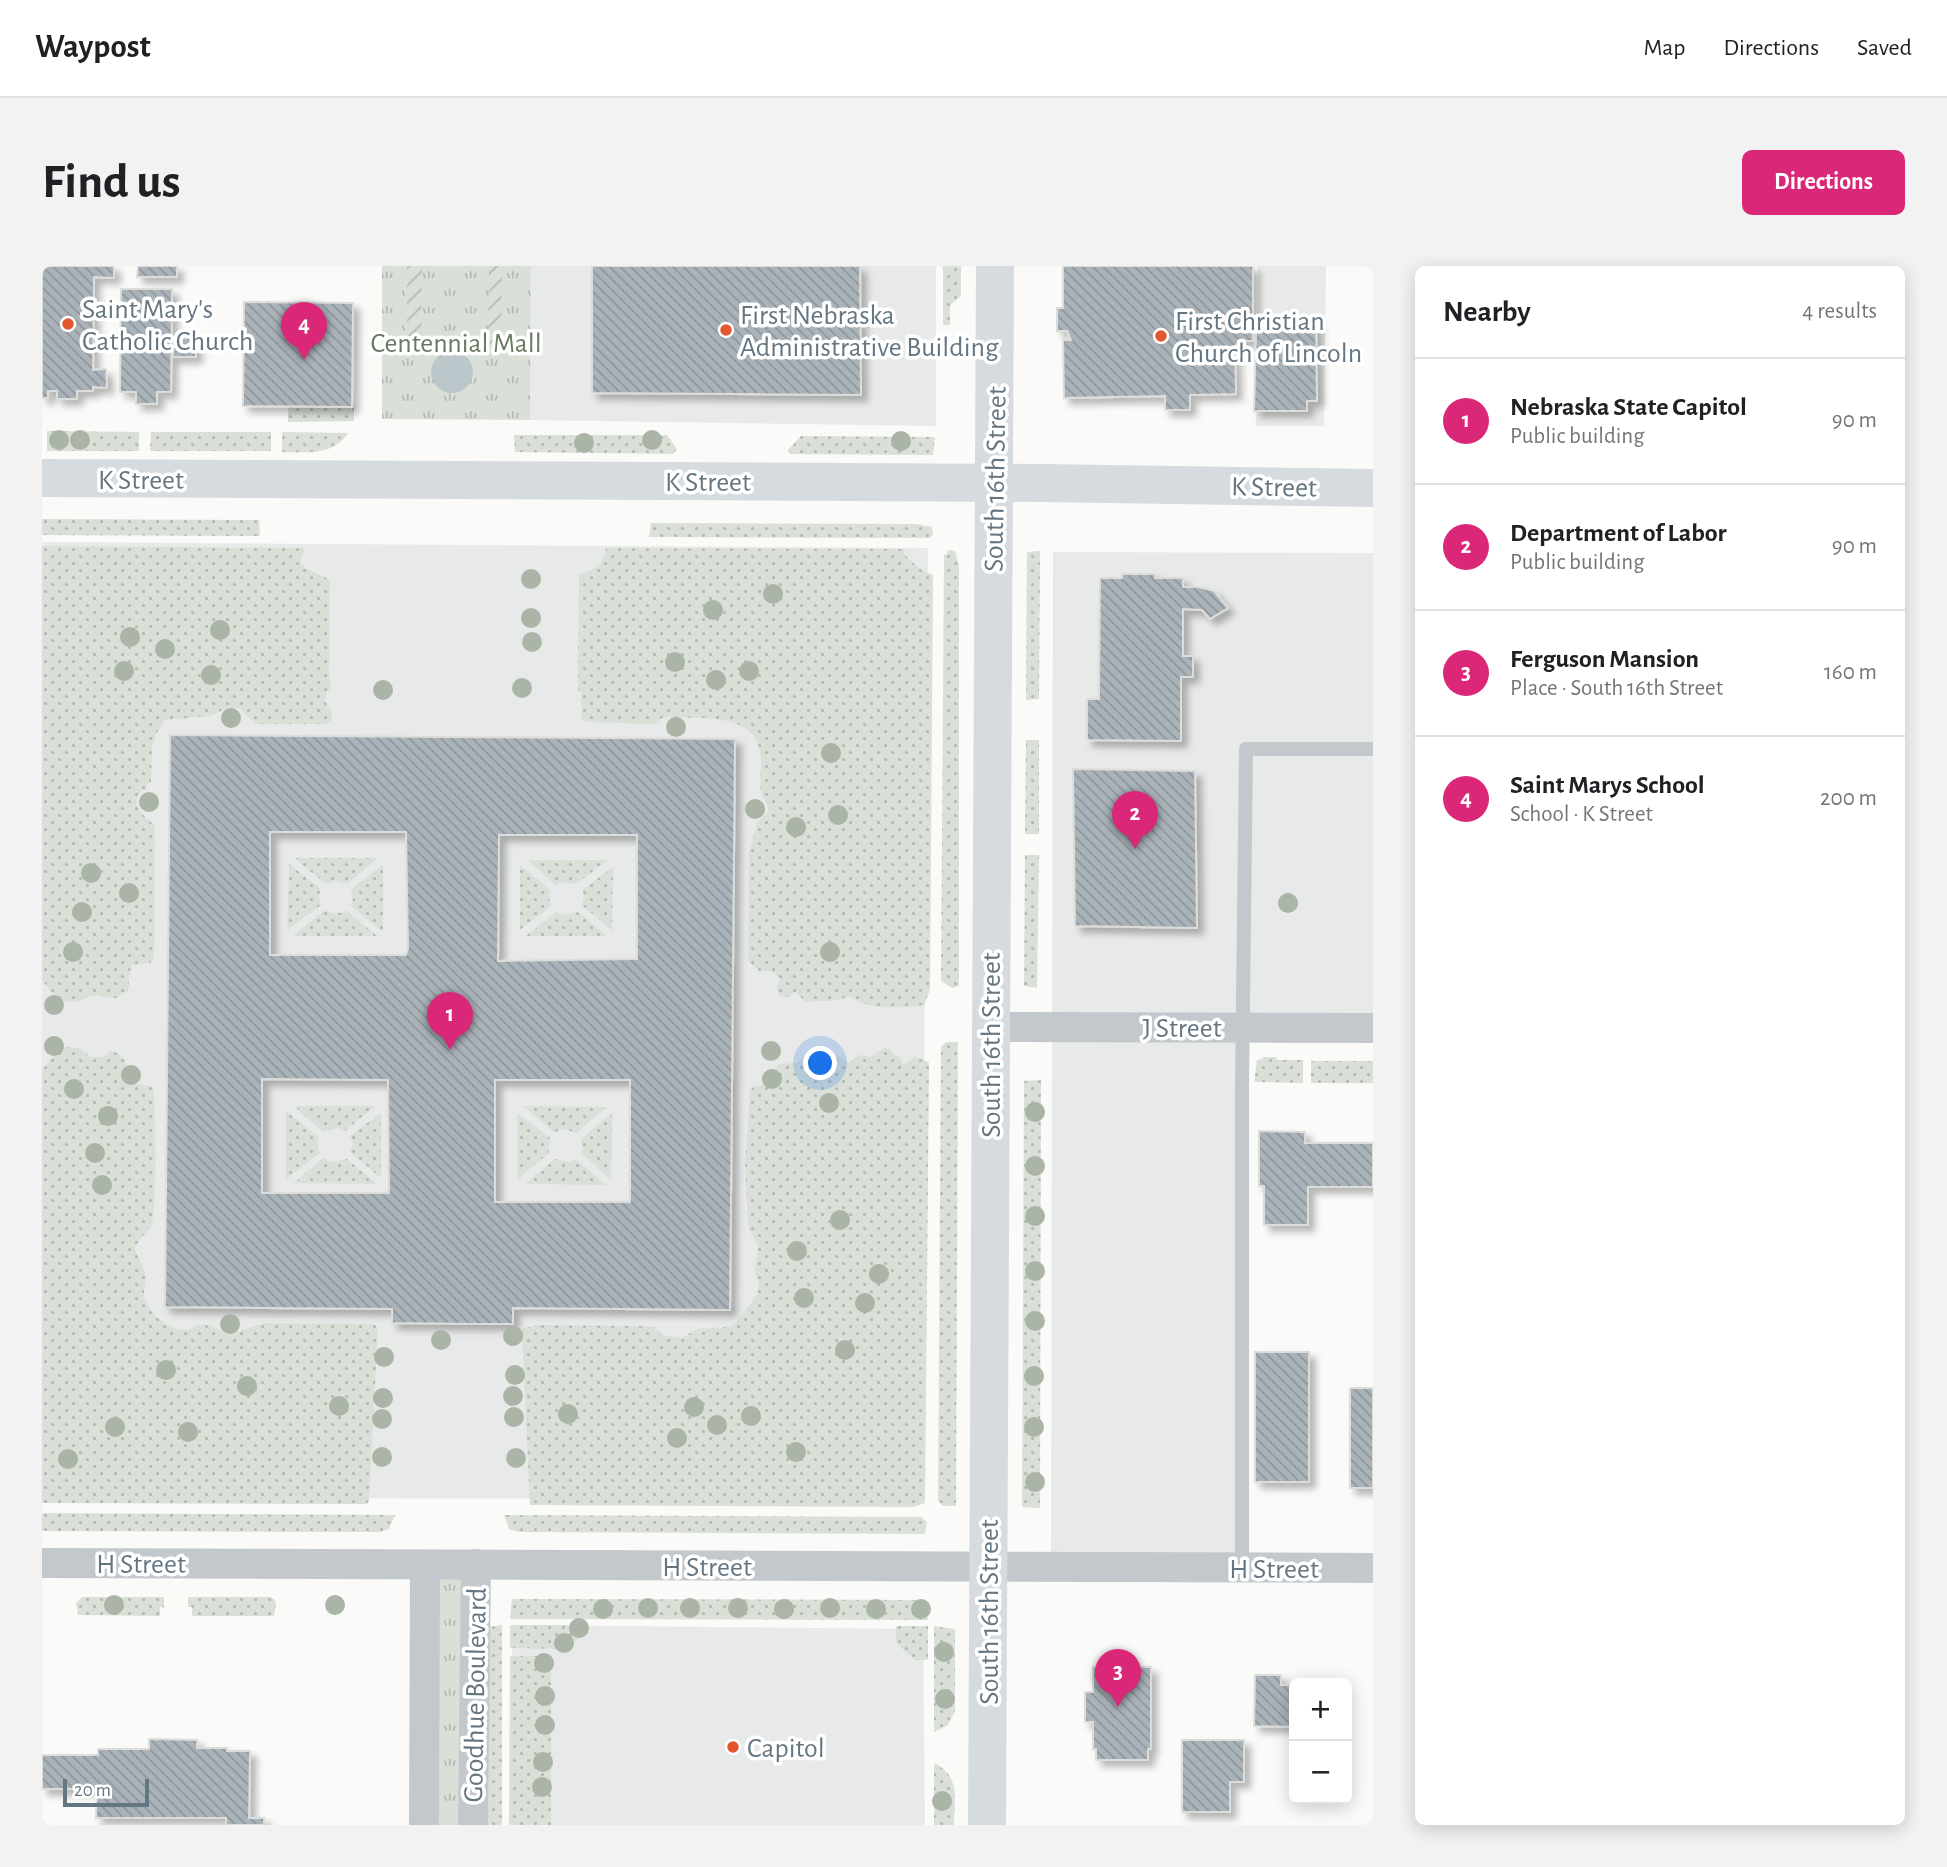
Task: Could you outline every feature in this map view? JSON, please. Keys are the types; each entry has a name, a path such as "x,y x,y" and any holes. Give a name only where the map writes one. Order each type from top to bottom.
{"main road":[{"name":"South 16th Street","path":"987,1825 995,266"},
{"name":"K Street","path":"42,478 994,483 1373,488"}],"street":[{"name":"J Street","path":"991,1027 1373,1028"},
{"name":"H Street","path":"42,1563 1373,1568"},
{"name":"Goodhue Boulevard","path":"473,1825 476,1564"},
{"name":"Goodhue Boulevard","path":"424,1825 425,1565"}],"lane":[{"path":"1242,1568 1242,1028 1246,749 1373,750"}],"shaded area":[{"path":"531,266 936,266 936,426 530,420"},
{"path":"1258,266 1326,266 1324,426 1256,426"},
{"path":"452,351 467,357 473,372 467,387 452,393 437,387 431,372 437,357"},
{"path":"42,542 928,548 921,1499 42,1498"},
{"path":"1053,552 1373,553 1373,1028 1243,1028 1242,1568 1051,1567"},
{"name":"Capitol","path":"512,1625 923,1629 925,1825 511,1825"}],"green space":[{"name":"Centennial Mall","path":"382,266 531,266 530,420 382,419"},
{"path":"407,266 422,266 421,347 407,347"},
{"path":"489,266 502,266 501,347 488,347"},
{"path":"943,266 961,266 961,296 950,305 950,325 943,325"},
{"path":"288,407 354,407 354,421 288,422"},
{"path":"47,431 139,432 139,451 47,451"},
{"path":"151,432 271,432 271,451 150,451"},
{"path":"282,432 348,433 335,446 327,449 282,452"},
{"path":"514,435 667,435 677,449 673,454 515,452"},
{"path":"801,436 935,437 933,455 790,454 788,450"},
{"path":"42,519 259,520 260,536 42,535"},
{"path":"651,523 916,524 932,527 933,535 929,538 649,537"},
{"path":"42,546 305,548 300,562 330,580 331,691 327,692 325,701 332,713 331,721 326,724 256,724 239,708 227,708 211,716 165,720 155,736 151,782 147,784 147,789 142,790 137,801 139,810 155,826 154,958 150,963 131,965 128,991 116,998 93,995 81,1001 68,1002 53,994 42,979"},
{"path":"606,548 905,549 904,554 910,561 933,575 930,990 924,1005 875,1006 849,996 806,1002 795,992 788,997 779,996 777,987 780,980 776,974 759,971 748,961 749,853 757,823 769,810 761,791 761,758 757,743 750,732 726,721 668,717 654,724 587,722 582,719 581,692 578,691 579,574 597,566"},
{"path":"948,550 955,551 959,565 959,986 952,988 941,981 944,555"},
{"path":"1040,551 1039,699 1026,700 1027,552"},
{"path":"1026,740 1039,740 1039,834 1025,834"},
{"path":"1025,855 1039,855 1037,988 1024,986"},
{"path":"294,858 378,858 347,884 334,881 326,884"},
{"path":"527,860 608,860 576,884 562,882 556,885"},
{"path":"289,864 321,889 321,905 287,930"},
{"path":"383,865 383,932 350,905 353,899 351,889"},
{"path":"520,865 551,891 551,906 520,930"},
{"path":"613,867 612,931 582,905 582,890"},
{"path":"325,910 335,914 347,911 377,936 293,936"},
{"path":"556,912 563,915 578,912 607,936 526,936"},
{"path":"946,1042 958,1042 956,1506 943,1506 938,1501 941,1047"},
{"path":"79,1048 91,1057 103,1057 110,1051 118,1053 126,1062 125,1079 129,1083 151,1086 153,1089 153,1218 148,1231 135,1248 146,1276 144,1294 153,1314 166,1324 180,1329 188,1330 205,1325 227,1335 264,1323 374,1324 378,1328 367,1504 42,1503 42,1070 59,1049"},
{"path":"884,1048 900,1057 903,1064 915,1056 929,1063 925,1503 913,1507 530,1505 522,1329 536,1325 642,1326 654,1327 662,1335 682,1338 697,1329 735,1324 757,1295 759,1284 755,1273 758,1245 749,1230 748,1222 745,1166 750,1091 754,1086 776,1083 776,1068 779,1064 797,1063 808,1052 817,1053 826,1060 837,1054 849,1063 859,1055 870,1057"},
{"path":"1264,1057 1276,1057 1277,1060 1303,1060 1303,1083 1254,1082 1257,1061"},
{"path":"1311,1061 1373,1061 1373,1083 1311,1083"},
{"path":"1041,1080 1040,1508 1022,1507 1024,1081"},
{"path":"294,1106 375,1106 345,1131 338,1128 323,1132"},
{"path":"523,1106 607,1107 576,1133 565,1129 554,1132"},
{"path":"286,1111 319,1137 317,1143 320,1153 286,1179"},
{"path":"381,1113 381,1178 350,1152 353,1142 350,1136"},
{"path":"517,1113 550,1138 549,1153 518,1179"},
{"path":"612,1113 611,1180 581,1153 581,1139"},
{"path":"323,1158 332,1162 347,1159 377,1184 294,1183"},
{"path":"555,1159 569,1162 575,1159 606,1185 525,1184"},
{"path":"42,1513 395,1515 389,1529 380,1532 42,1531"},
{"path":"504,1515 921,1517 927,1522 925,1534 518,1532 509,1529"},
{"path":"476,1564 473,1825 424,1825 425,1565"},
{"path":"82,1597 164,1597 164,1608 160,1607 160,1616 78,1615 76,1603"},
{"path":"188,1597 270,1597 276,1604 274,1616 192,1616"},
{"path":"512,1599 926,1600 928,1620 510,1619"},
{"path":"502,1625 502,1825 488,1825 489,1627"},
{"path":"510,1625 583,1625 583,1635 565,1649 510,1648"},
{"path":"896,1626 928,1626 928,1660 915,1660 896,1643"},
{"path":"934,1626 955,1629 955,1711 948,1725 934,1732"},
{"path":"510,1656 551,1656 551,1825 509,1825"},
{"path":"934,1763 943,1768 952,1781 955,1797 954,1825 934,1825"}],"building":[{"name":"Saint Mary's Catholic Church","path":"42,266 114,266 114,278 94,277 93,370 106,369 107,388 93,387 93,391 77,391 77,399 57,399 57,391 48,391 48,398 42,398"},
{"path":"138,266 177,266 177,277 137,277"},
{"name":"First Nebraska Administrative Building","path":"592,266 860,266 861,395 592,393"},
{"name":"First Christian Church of Lincoln","path":"1063,266 1253,266 1253,341 1240,341 1235,346 1236,394 1190,395 1190,410 1165,410 1165,396 1064,398 1063,340 1071,340 1067,331 1057,331 1057,308 1063,308"},
{"path":"121,289 172,289 171,392 157,392 157,404 136,404 136,392 120,392"},
{"path":"244,302 353,303 352,407 243,406"},
{"path":"1316,319 1317,401 1307,401 1307,411 1254,411 1256,331 1264,331 1264,320"},
{"path":"173,338 196,338 196,357 173,357"},
{"path":"1122,574 1155,574 1155,578 1183,578 1183,587 1214,591 1228,608 1210,619 1202,610 1183,609 1183,656 1193,656 1193,677 1181,677 1181,741 1087,740 1087,699 1099,699 1100,578 1122,578"},
{"path":"170,735 735,739 730,1310 513,1308 513,1324 479,1324 392,1323 392,1309 165,1307","holes":["270,832 406,832 406,955 270,955","499,835 637,835 637,959 498,961","262,1079 388,1080 389,1193 262,1193","495,1080 630,1080 630,1202 495,1202"]},
{"path":"1073,769 1195,771 1197,928 1075,926"},
{"path":"1259,1131 1305,1132 1305,1143 1373,1143 1373,1187 1308,1187 1308,1225 1264,1225 1264,1186 1259,1186"},
{"path":"1255,1352 1309,1352 1309,1482 1255,1482"},
{"path":"1350,1388 1373,1388 1373,1488 1350,1488"},
{"path":"1093,1667 1151,1667 1151,1749 1148,1749 1148,1760 1096,1760 1096,1749 1093,1749 1093,1722 1085,1722 1085,1692 1093,1692"},
{"path":"1255,1675 1281,1675 1281,1685 1289,1685 1289,1727 1254,1726"},
{"path":"149,1739 197,1740 197,1748 250,1751 249,1818 264,1818 264,1825 226,1825 226,1818 96,1818 97,1789 42,1789 42,1755 98,1755 98,1749 149,1749"},
{"path":"1182,1740 1244,1740 1244,1782 1230,1782 1230,1812 1182,1812"}],"place":[{"name":"Saint Mary's Catholic Church","path":"68,324"},
{"name":"First Nebraska Administrative Building","path":"726,330"},
{"name":"First Christian Church of Lincoln","path":"1161,336"},
{"name":"Saint Marys School","path":"304,360"},
{"name":"Department of Labor","path":"1135,849"},
{"name":"Nebraska State Capitol","path":"450,1050"},
{"name":"Ferguson Mansion","path":"1118,1707"},
{"name":"Capitol","path":"733,1747"}]}
